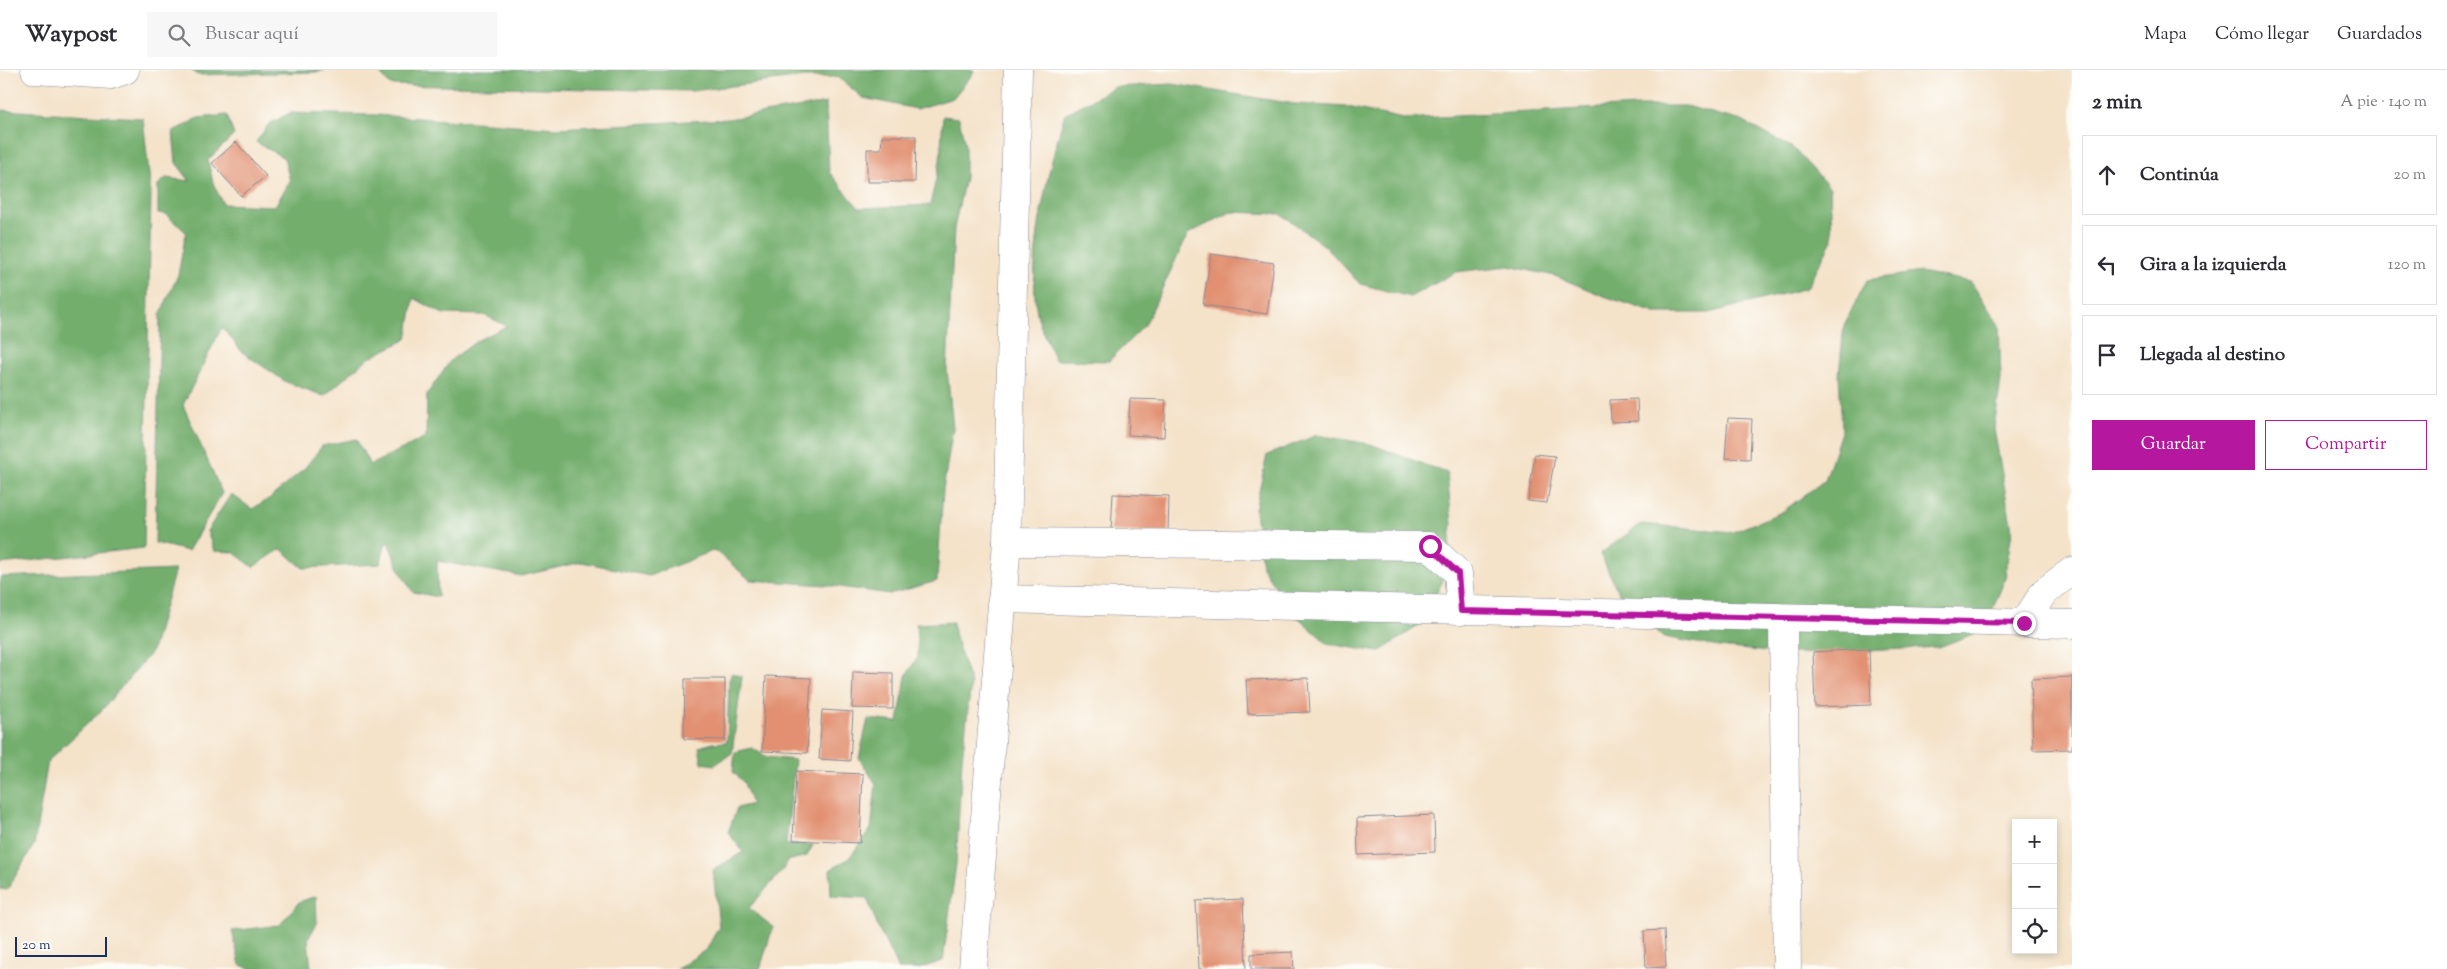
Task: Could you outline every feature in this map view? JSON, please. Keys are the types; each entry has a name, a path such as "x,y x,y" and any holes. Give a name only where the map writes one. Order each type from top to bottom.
{"street":[{"path":"35,70 111,75 125,70"},
{"path":"973,969 1007,542 1018,70"},
{"path":"1007,542 1430,546 1458,573 1461,611"},
{"path":"2024,623 2044,592 2072,571"},
{"path":"1002,599 1783,619 2072,624"},
{"path":"1783,619 1787,969"}],"green space":[{"path":"191,70 324,70 319,72 198,75"},
{"path":"377,70 974,70 953,98 917,109 863,98 838,77 804,77 692,91 390,85"},
{"path":"1172,84 1295,104 1348,107 1403,119 1636,106 1686,106 1742,121 1793,148 1830,188 1832,240 1807,288 1709,313 1655,313 1604,296 1555,276 1508,266 1456,272 1410,297 1360,284 1325,246 1281,214 1231,212 1188,234 1145,325 1109,361 1055,360 1038,319 1035,266 1037,240 1046,186 1065,114 1115,87"},
{"path":"826,103 829,172 859,208 930,205 940,161 943,116 959,118 965,145 965,178 954,228 947,370 953,428 943,490 937,581 890,594 825,585 750,580 715,550 649,576 582,562 521,576 437,561 438,597 413,592 400,571 387,540 380,564 303,568 281,549 253,567 233,552 214,551 207,531 231,494 252,509 270,498 304,469 322,446 356,439 370,465 426,437 427,394 451,360 478,340 507,326 484,315 443,314 414,298 407,339 367,359 324,396 286,382 242,352 222,327 183,405 222,493 188,551 155,543 160,315 178,275 186,232 165,214 158,213 158,185 166,178 190,181 176,163 173,132 198,118 227,115 234,135 208,160 213,183 223,204 275,206 290,181 284,158 256,142 269,124 290,113 376,115 557,128 728,119"},
{"path":"0,110 143,118 151,193 144,548 0,564"},
{"path":"1921,272 1971,282 1999,325 2001,379 1994,429 2012,530 2005,579 1984,630 1939,647 1829,653 1779,653 1719,647 1664,637 1623,602 1600,554 1641,524 1733,532 1782,512 1825,480 1842,429 1839,375 1844,325 1867,280"},
{"path":"1317,435 1370,444 1447,473 1452,525 1445,577 1420,625 1379,652 1328,644 1292,612 1262,567 1255,510 1267,455"},
{"path":"175,570 152,651 102,710 48,761 34,845 7,890 0,889 0,577"},
{"path":"953,622 954,633 971,684 962,760 956,864 943,961 918,969 898,969 877,925 867,898 831,896 830,870 849,858 871,829 876,784 859,758 868,719 898,722 906,676 918,657 916,624"},
{"path":"732,673 742,677 732,753 715,765 702,763 699,747 727,742 729,680"},
{"path":"752,748 767,757 795,760 786,845 813,845 807,856 787,861 783,870 749,908 773,927 760,969 677,969 707,949 719,926 713,870 743,852 728,832 737,808 752,804 744,783 733,772 735,752"},
{"path":"316,896 317,923 308,939 311,969 252,969 240,965 232,931 280,925 299,902"}],"building":[{"path":"882,136 916,136 915,182 867,182 867,149 881,149"},
{"path":"236,142 266,176 241,196 212,163"},
{"path":"1211,254 1274,263 1267,314 1203,305"},
{"path":"1130,399 1166,400 1164,437 1128,435"},
{"path":"1637,399 1638,421 1611,422 1610,400"},
{"path":"1728,418 1752,419 1750,459 1725,458"},
{"path":"1535,454 1555,456 1547,503 1528,501"},
{"path":"1113,494 1169,496 1168,533 1111,531"},
{"path":"1869,649 1871,705 1815,707 1813,652"},
{"path":"853,672 893,673 893,709 852,708"},
{"path":"766,676 811,678 807,753 762,751"},
{"path":"2072,677 2072,749 2033,750 2031,679"},
{"path":"1308,678 1310,712 1248,714 1246,680"},
{"path":"685,679 725,679 725,740 684,739"},
{"path":"822,710 853,712 850,761 819,759"},
{"path":"796,771 863,774 860,843 793,840"},
{"path":"1434,815 1435,852 1358,855 1357,818"},
{"path":"1243,899 1246,969 1199,969 1196,901"},
{"path":"1664,930 1666,967 1646,968 1644,931"},
{"path":"1293,952 1294,969 1251,969 1251,954"}],"route":[{"path":"1430,546 1458,573 1461,611 2024,623"}]}
